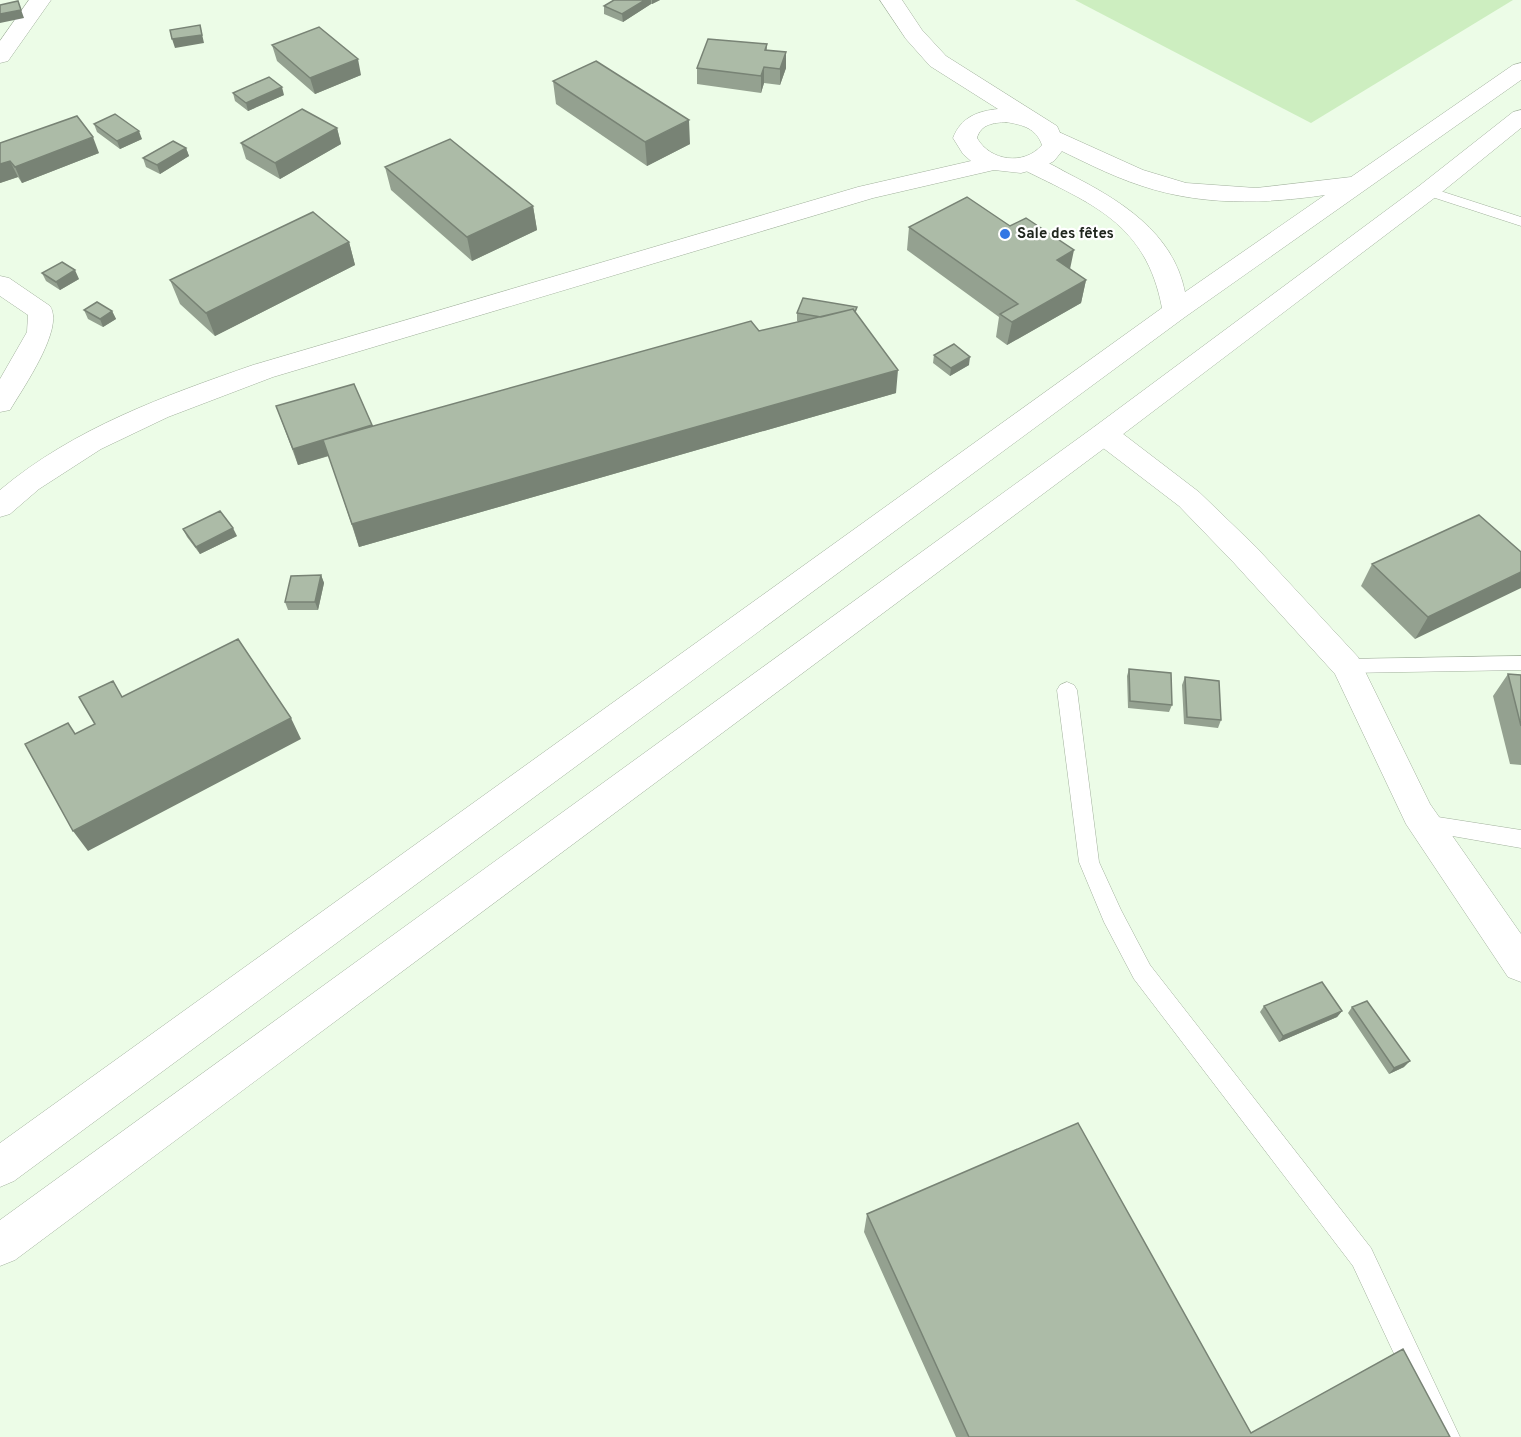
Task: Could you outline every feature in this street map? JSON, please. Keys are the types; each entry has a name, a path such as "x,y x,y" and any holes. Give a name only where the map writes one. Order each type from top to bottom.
{"main road":[{"path":"891,0 914,34 938,61 1032,120"},
{"path":"11,6 36,6"},
{"path":"0,56 36,6"},
{"path":"938,61 956,99 966,135 974,153 994,163"},
{"path":"0,1167 1176,311 1356,183 1521,70"},
{"path":"867,192 966,135 972,124 993,116 1019,116 1032,120 1042,124 1053,138 1131,173 1162,184 1204,194 1244,197 1284,195 1356,183"},
{"path":"0,1245 100,1169 1104,434 1428,191 1521,117"},
{"path":"1030,164 1049,154 1054,146 1053,138"},
{"path":"0,506 28,480 97,437 179,400 262,371 867,192 994,163 1030,164 1099,199 1121,214 1156,249 1167,269 1174,290 1176,311"},
{"path":"1099,199 1131,173"},
{"path":"0,284 41,312 40,332 0,403"},
{"path":"1104,434 1189,499 1245,555 1347,666 1425,824 1521,964"}],"lane":[{"path":"1428,191 1475,209 1521,222"},
{"path":"1347,666 1521,663"},
{"path":"1067,690 1089,862 1112,915 1142,972 1362,1257 1447,1437"},
{"path":"1425,824 1521,839"}],"green space":[{"path":"1075,0 1513,0 1311,123"}],"building":[{"path":"614,0 645,0 622,14 604,6"},
{"path":"18,1 21,10 0,14 0,5"},
{"path":"200,25 202,35 172,39 170,30"},
{"path":"319,27 358,59 310,78 272,45"},
{"path":"708,39 767,44 765,50 786,52 780,69 764,67 761,76 697,68"},
{"path":"596,61 689,120 645,142 553,81"},
{"path":"269,77 282,87 246,103 233,93"},
{"path":"302,109 337,128 275,163 241,143"},
{"path":"115,114 139,131 117,141 94,124"},
{"path":"77,116 93,137 15,167 10,161 0,164 0,143"},
{"path":"450,139 533,206 467,237 385,167"},
{"path":"173,141 186,148 157,165 143,158"},
{"path":"967,197 1010,226 1026,218 1074,250 1057,260 1086,280 1012,322 1000,314 1018,304 909,227"},
{"path":"313,212 349,242 206,313 170,280"},
{"path":"62,262 75,270 56,282 42,273"},
{"path":"803,298 857,307 855,312 853,309 821,317 797,313"},
{"path":"97,302 112,311 100,319 84,310"},
{"path":"853,309 898,370 352,524 323,440 751,321 759,331"},
{"path":"954,344 970,357 951,368 934,355"},
{"path":"354,384 372,425 293,449 276,406"},
{"path":"220,511 233,528 196,547 183,529"},
{"path":"1479,515 1521,552 1521,572 1428,617 1372,564"},
{"path":"321,575 315,602 285,602 291,576"},
{"path":"238,639 291,718 73,831 25,744 68,723 75,734 95,724 79,697 113,681 122,697"},
{"path":"1129,669 1171,673 1172,705 1130,701"},
{"path":"1508,674 1521,675 1521,726"},
{"path":"1185,677 1219,681 1221,720 1187,717"},
{"path":"1322,982 1342,1011 1283,1036 1264,1006"},
{"path":"1367,1001 1410,1061 1394,1068 1352,1007"},
{"path":"1078,1123 1251,1433 1403,1349 1450,1437 969,1437 867,1214"}],"place":[{"name":"Sale des fêtes","path":"1005,234"}]}
